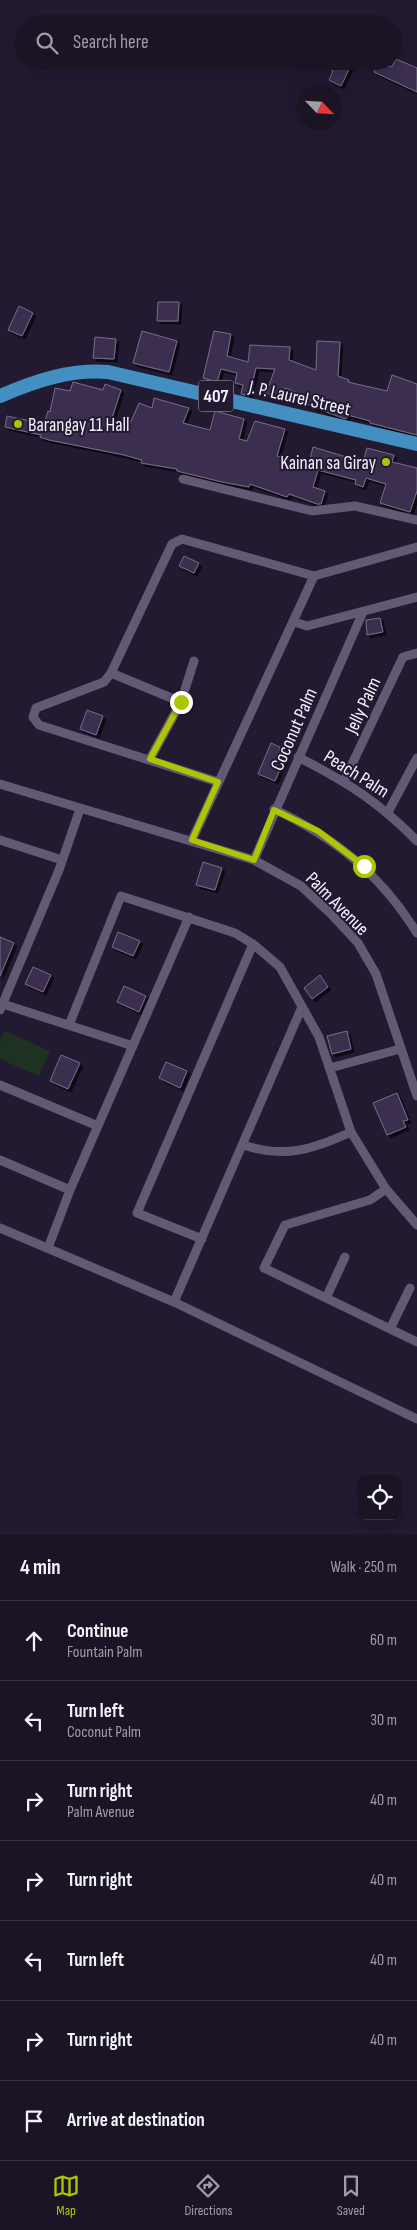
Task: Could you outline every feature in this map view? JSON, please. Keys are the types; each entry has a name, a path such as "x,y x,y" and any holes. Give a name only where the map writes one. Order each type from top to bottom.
{"main road":[{"name":"J. P. Laurel Street","path":"0,396 50,377 78,371 108,372 417,444"}],"street":[{"path":"183,479 312,511 355,506 417,520"},
{"path":"218,782 39,725 33,717 36,708 104,682 111,673 172,544 182,539 314,576 417,547"},
{"path":"192,840 314,576"},
{"path":"294,622 308,626 417,597"},
{"name":"Coconut Palm","path":"254,860 274,810 363,612"},
{"name":"Jelly Palm","path":"344,781 403,657 417,653"},
{"path":"150,759 181,702 194,661"},
{"path":"111,673 181,702"},
{"name":"Peach Palm","path":"298,757 344,781 388,812 417,841"},
{"path":"388,812 417,758"},
{"name":"Palm Avenue","path":"0,784 80,810 192,840 254,860 301,886 358,943 376,974 416,1094"},
{"path":"80,810 62,860 1,1007 69,1025 133,1046"},
{"path":"274,810 318,831 364,866 380,882 417,933"},
{"path":"0,840 62,860"},
{"path":"69,1025 121,896 235,933 253,944 280,966 319,1037 351,1132 386,1189 417,1225"},
{"path":"48,1248 70,1190 189,917"},
{"path":"202,1239 137,1213 253,944"},
{"path":"174,1302 244,1145 302,1007"},
{"path":"330,1068 400,1049"},
{"path":"0,1085 98,1126"},
{"path":"244,1145 264,1152 279,1152 320,1146 351,1132"},
{"path":"0,1160 70,1190"},
{"path":"386,1189 370,1200 285,1225 264,1268 417,1342"},
{"path":"0,1228 174,1302 417,1419"},
{"path":"326,1298 345,1257"},
{"path":"390,1329 410,1288"}],"green space":[{"path":"5,1031 50,1051 39,1076 0,1059 0,1041"}],"building":[{"path":"402,62 417,68 417,92 374,72 375,70 402,70"},
{"path":"332,70 349,70 341,85 329,80 333,71"},
{"path":"158,302 179,302 178,321 157,321"},
{"path":"19,306 33,313 22,336 8,330"},
{"path":"142,331 177,341 169,372 133,363"},
{"path":"214,331 231,334 227,356 248,362 250,345 290,347 289,360 316,370 317,341 340,342 338,376 349,380 348,382 387,391 392,375 417,384 417,435 370,423 370,421 348,415 346,419 329,413 301,402 304,395 285,388 280,399 266,393 275,369 256,368 249,396 241,394 243,385 235,383 237,373 221,369 217,382 203,378"},
{"path":"95,337 116,339 114,359 93,358"},
{"path":"73,382 103,390 105,384 121,390 111,421 129,426 139,403 152,408 154,398 189,408 183,423 210,430 215,411 244,419 239,439 247,441 255,421 285,429 277,456 295,461 309,464 313,447 363,462 367,448 394,455 392,462 417,468 417,491 410,512 380,503 386,484 366,478 363,487 355,484 356,480 318,470 313,487 325,491 321,504 317,504 289,494 287,497 250,484 249,487 222,482 177,471 177,469 141,463 142,460 124,455 49,440 40,437 41,435 5,427 7,416 44,424 48,411 50,412 55,388 70,391"},
{"path":"184,556 199,563 194,573 179,566"},
{"path":"380,618 383,632 367,635 366,620"},
{"path":"87,710 103,716 96,735 80,729"},
{"path":"271,743 280,747 279,750 287,754 275,781 258,774"},
{"path":"203,862 222,868 215,890 196,885"},
{"path":"118,932 140,941 133,956 112,947"},
{"path":"0,937 14,943 0,976"},
{"path":"33,967 51,975 43,992 25,984"},
{"path":"320,975 328,987 312,999 304,988"},
{"path":"124,986 146,996 139,1012 117,1002"},
{"path":"347,1031 351,1049 332,1054 327,1036"},
{"path":"61,1055 80,1063 68,1089 50,1081"},
{"path":"166,1062 187,1071 180,1088 159,1078"},
{"path":"397,1093 408,1120 403,1121 406,1127 387,1135 373,1103"}],"place":[{"name":"Barangay 11 Hall","path":"18,424"},
{"name":"Kainan sa Giray","path":"386,462"}],"route":[{"path":"181,702 150,759 218,782 192,840 254,860 274,810 318,831 364,866"}]}
